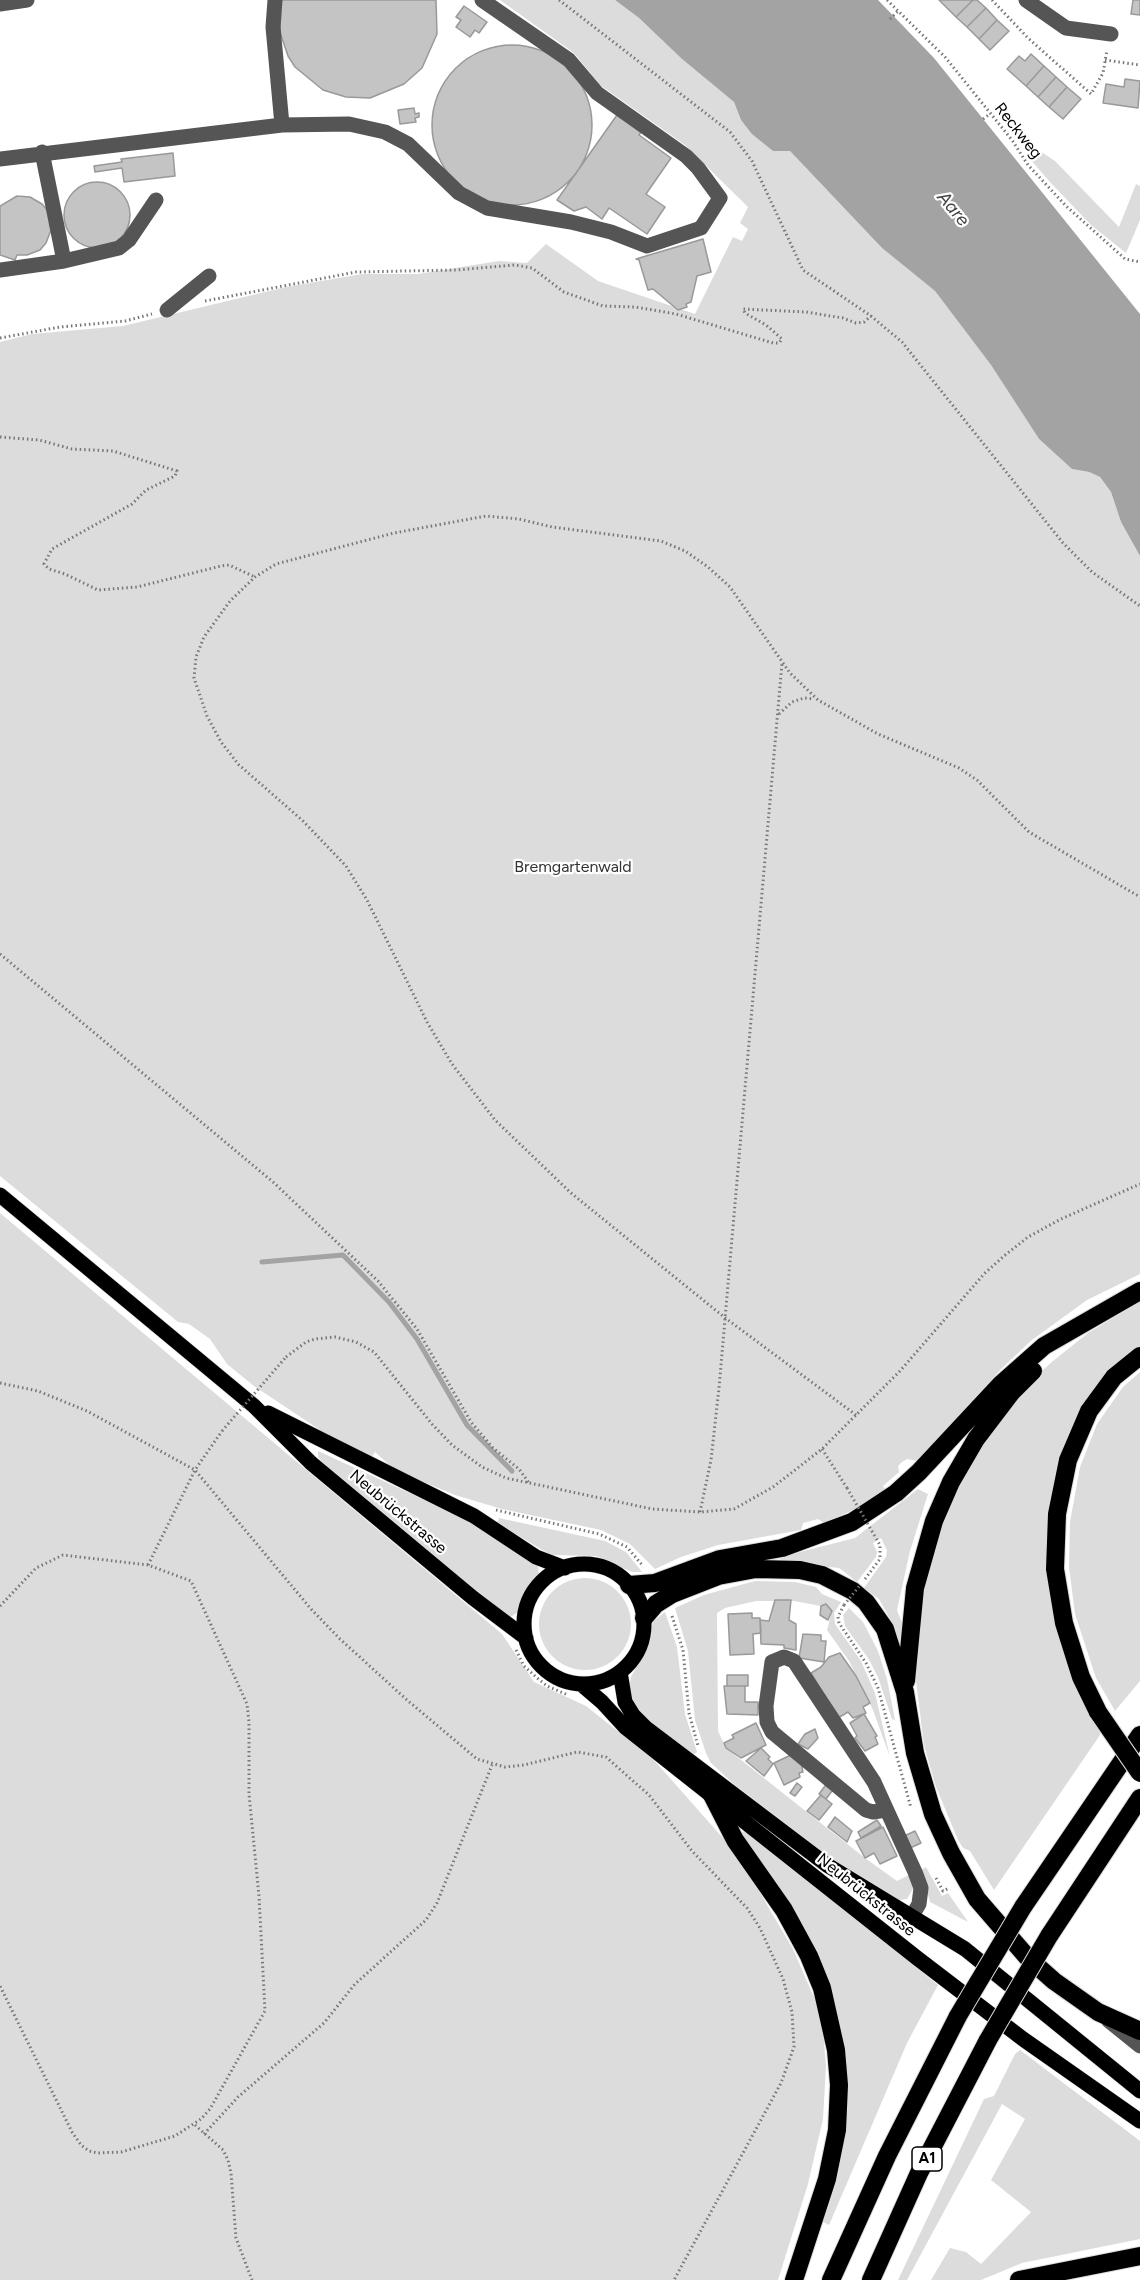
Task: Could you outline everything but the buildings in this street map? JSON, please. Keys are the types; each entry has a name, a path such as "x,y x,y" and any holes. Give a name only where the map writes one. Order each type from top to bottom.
{"highway":[{"path":"629,1585 655,1583 720,1559 783,1548 852,1522 896,1493 919,1472 1023,1363 1044,1346 1140,1291"},
{"path":"905,1692 911,1619 919,1572 934,1521 951,1482 976,1439 1011,1393 1082,1324"},
{"path":"1140,1356 1114,1377 1089,1411 1068,1460 1057,1514 1055,1569 1064,1623 1081,1677 1098,1712 1140,1773"},
{"path":"644,1618 656,1604 672,1594 718,1576 756,1569 777,1568 822,1575 853,1591 876,1615 885,1629 905,1692 915,1753 933,1814 951,1853 977,1899 1028,1958 1098,2012 1140,2031"},
{"name":"A1","path":"831,2280 887,2156 958,2016 1023,1907 1140,1735"},
{"path":"712,1795 735,1840 784,1910 809,1956 822,1988 836,2050 839,2094 835,2139 820,2202 794,2280"},
{"name":"A1","path":"871,2280 920,2173 988,2040 1049,1936 1140,1798"},
{"path":"1103,2263 1140,2244"},
{"path":"1019,2280 1140,2256"},
{"path":"1103,2263 1125,2268 1140,2268"}],"main road":[{"name":"Neubrückstrasse","path":"0,1195 254,1406 311,1463 473,1598 519,1641"},
{"name":"Neubrückstrasse","path":"254,1406 474,1516 536,1557 565,1568"},
{"path":"586,1565 607,1569 629,1585 639,1600 644,1618 641,1642 636,1654 620,1672 608,1679 576,1690 568,1682 546,1670 519,1641 532,1595 546,1579 565,1568 586,1565"},
{"name":"Neubrückstrasse","path":"620,1672 624,1702 646,1728 827,1865 965,1949 1140,2091"},
{"name":"Neubrückstrasse","path":"576,1690 597,1697 625,1727 943,1979 1023,2039 1140,2121"}],"lane":[{"path":"0,4 27,0"},
{"path":"275,0 273,27 282,125"},
{"path":"0,159 42,152 282,125 335,123 385,132 417,151 466,198 495,211 571,222 611,232 647,246 701,228 720,198 698,168 686,156 597,93 569,60 482,0"},
{"path":"1026,0 1066,28 1110,33"},
{"path":"42,152 64,261"},
{"path":"0,270 64,261 119,248 129,240 156,200"},
{"path":"167,310 210,276"},
{"path":"886,1810 873,1812 866,1810 772,1732 767,1722 766,1706 772,1662 787,1657 798,1666 874,1782 921,1888 919,1904 912,1916"},
{"path":"1098,2012 1140,2046"}],"path":[{"path":"559,0 730,132 752,161 803,270 871,316 902,342 1063,543 1092,572 1140,606"},
{"name":"Reckweg","path":"887,0 945,57 1028,165 1066,206 1125,259 1140,262"},
{"path":"992,0 1028,38 1091,94 1103,72 1110,33"},
{"path":"890,19 898,11"},
{"path":"1105,60 1140,65"},
{"path":"983,119 990,114"},
{"path":"198,302 285,283 356,272 498,265 526,266 564,292 603,306 635,307 676,314 772,343 781,342 781,338 745,313 743,309 779,313 806,312 843,318 856,323 864,322 871,316"},
{"path":"0,338 60,327 125,321 167,310"},
{"path":"0,437 39,440 72,449 113,451 177,471 175,476 146,490 132,504 52,549 44,564 49,569 98,590 136,587 221,566 229,566 255,577"},
{"path":"856,1415 724,1317 571,1192 495,1120 452,1064 426,1022 367,900 346,866 302,820 239,765 221,742 199,696 195,678 196,657 204,636 213,622 255,577 276,564 305,554 394,533 486,516 661,541 685,551 708,567 730,587 782,662 800,684 818,700 878,734 959,768 977,780 1029,832 1140,897"},
{"path":"700,1512 712,1450 782,662"},
{"path":"778,716 792,702 804,698 818,700"},
{"path":"0,954 273,1182 378,1281 417,1329 471,1422 493,1448 519,1469 530,1485"},
{"path":"148,1565 195,1470 222,1431 286,1357 306,1342 315,1339 335,1337 356,1342 374,1352 432,1424 466,1456 506,1478 530,1485 651,1509 723,1511 747,1504 786,1478 822,1449 900,1371 984,1274 1004,1256 1028,1237 1061,1219 1140,1184"},
{"path":"0,1383 39,1391 87,1411 195,1470 311,1609 340,1639 463,1749 492,1765 524,1765 577,1752 606,1757 649,1795 692,1851 747,1908 764,1936 783,1978 792,2012 794,2047 781,2083 674,2280"},
{"path":"822,1449 880,1545 880,1559 844,1605"},
{"path":"488,1508 608,1538 627,1547 648,1572"},
{"path":"0,1606 36,1568 63,1555 148,1565 191,1581 242,1690 249,1722 249,1794 259,1896 265,2011 210,2109 194,2125 175,2136 127,2151 111,2153 89,2151 72,2132 0,1986"},
{"path":"670,1612 683,1650 690,1713 702,1753"},
{"path":"519,1641 524,1666 536,1677 547,1686 576,1690"},
{"path":"204,2134 238,2097 324,2023 355,1984 426,1920 437,1903 492,1765"},
{"path":"194,2125 223,2151 228,2160 236,2238 252,2280"}],"green space":[{"name":"Bremgartenwald","path":"500,0 615,0 639,18 682,59 734,102 741,120 773,151 790,151 882,248 935,291 991,365 1039,439 1072,469 1100,477 1111,492 1121,522 1140,556 1140,1274 1087,1300 1032,1340 1001,1369 917,1461 907,1459 902,1462 898,1466 899,1472 883,1486 885,1489 860,1507 824,1523 818,1519 803,1523 801,1530 718,1545 681,1557 655,1569 630,1544 601,1530 502,1509 455,1495 395,1470 375,1452 371,1458 326,1434 254,1386 227,1364 210,1339 189,1324 178,1322 0,1176 0,342 32,334 123,326 286,287 362,274 418,274 499,261 527,263 546,244 598,281 695,314 733,237 742,241 748,229 740,223 748,207 685,145 600,85 574,53"},
{"path":"1040,151 1055,161 1119,227 1136,184 1140,186 1140,220 1126,253 1091,225 1030,159"},
{"path":"0,1213 502,1634 534,1682 586,1706 653,1759 737,1854 793,1949 819,2009 823,2031 826,2066 823,2119 808,2184 778,2280 0,2280"},
{"path":"1140,1302 1140,1348 1116,1365 1050,1523 1087,1708 1100,1735 994,1890 970,1851 963,1848 958,1840 936,1787 924,1745 916,1681 920,1602 945,1512 982,1442 1034,1378 1053,1361 1088,1333"},
{"path":"1140,1372 1140,1681 1115,1711 1096,1678 1075,1614 1069,1567 1070,1522 1080,1467 1097,1424 1123,1387"},
{"path":"318,1451 484,1529 538,1566 539,1575 524,1594 518,1612 509,1618 326,1466 318,1457"},
{"path":"918,1489 928,1494 910,1551 897,1610 902,1623 901,1646 894,1626 879,1599 864,1588 886,1557 887,1550 881,1538 873,1543 877,1552 876,1557 857,1582 839,1568 781,1562 780,1557 855,1538"},
{"path":"499,1518 605,1541 626,1552 642,1572 632,1572 596,1556 551,1555 497,1523"},
{"path":"585,1578 603,1582 617,1592 627,1606 631,1624 627,1642 617,1656 603,1666 585,1670 567,1666 553,1656 543,1642 539,1624 543,1606 553,1592 567,1582"},
{"path":"755,1581 795,1582 816,1587 822,1594 841,1602 834,1613 835,1624 861,1661 875,1693 890,1757 873,1710 849,1661 827,1630 832,1611 826,1604 821,1606 794,1601 756,1601 725,1608 717,1613 718,1731 726,1748 897,1881 909,1875 913,1889 907,1899 898,1900 844,1868 735,1785 711,1763 706,1753 695,1720 688,1651 675,1608 704,1595"},
{"path":"849,1608 863,1622 878,1651 887,1679 895,1720 892,1719 878,1677 868,1658 845,1626 843,1615"},
{"path":"665,1612 677,1647 685,1714 697,1752 690,1758 634,1708 629,1689 631,1677 647,1647 653,1622"},
{"path":"745,1830 938,1985 907,2043 829,2225 821,2221 842,2044 741,1834"},
{"path":"926,1867 942,1896 948,1893 968,1922 930,1902 921,1870"},
{"path":"1020,2050 1140,2141 1140,2239 1022,2263 981,2280 931,2280 950,2248 966,2252 981,2264 1031,2212 991,2180 1025,2119 1002,2104 907,2280 898,2280 984,2099 994,2096 1015,2054"}],"water":[{"name":"Aare","path":"615,0 878,0 934,58 1140,314 1140,556 1121,522 1111,492 1100,477 1072,469 1039,439 991,365 935,291 882,248 790,151 773,151 752,134 741,120 734,102 682,59 639,18"}],"waterway":[{"path":"262,1262 343,1255 389,1302 417,1339 467,1425 512,1471"}]}
